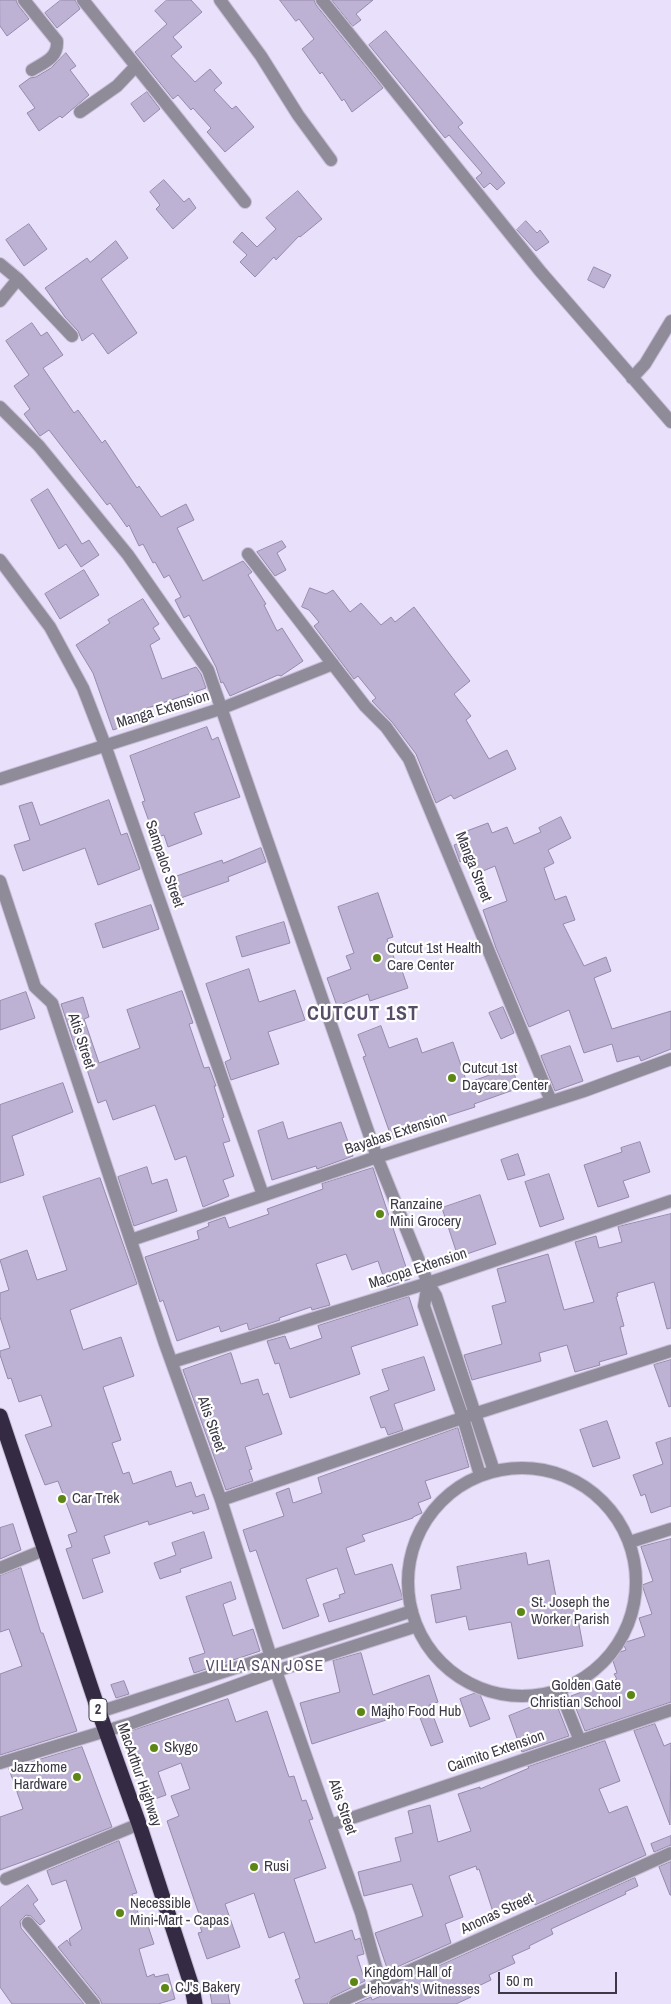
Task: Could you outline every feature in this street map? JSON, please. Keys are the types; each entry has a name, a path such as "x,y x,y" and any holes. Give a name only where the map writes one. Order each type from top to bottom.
{"highway":[{"name":"MacArthur Highway","path":"0,1416 105,1730 139,1824 192,1987 195,2004"}],"street":[{"path":"24,0 57,41 53,58 32,70"},
{"path":"83,0 245,202"},
{"path":"220,0 261,56 298,115 331,160"},
{"path":"322,0 540,271 671,422"},
{"path":"80,112 117,86 136,66"},
{"path":"0,264 18,279 72,336"},
{"path":"0,301 18,279"},
{"path":"632,378 645,364 671,321"},
{"path":"0,407 39,446 128,555 208,670 377,1157 428,1283 424,1306 468,1416 494,1471"},
{"name":"Manga Street","path":"248,554 365,706 386,727 409,759 551,1101"},
{"name":"Sampaloc Street","path":"0,560 50,627 82,688 105,745 263,1195"},
{"name":"Manga Extension","path":"0,779 220,709 333,664"},
{"name":"Atis Street","path":"0,881 35,987 52,1003 172,1362 221,1500 271,1657 332,1825 361,1913 381,1985"},
{"name":"Bayabas Extension","path":"131,1240 377,1157 584,1092 671,1059"},
{"name":"Macopa Extension","path":"172,1362 428,1283 671,1201"},
{"path":"221,1500 468,1416 671,1351"},
{"path":"468,1416 480,1475"},
{"path":"527,1467 560,1473 590,1489 614,1513 630,1542 637,1578 632,1614 616,1647 591,1674 560,1691 524,1697 488,1692 455,1675 430,1650 417,1626 412,1611 408,1585 413,1550 427,1519 450,1493 480,1475 494,1471 527,1467"},
{"path":"630,1542 671,1529"},
{"path":"0,1568 44,1550"},
{"path":"99,1712 412,1611"},
{"path":"0,1763 417,1626"},
{"path":"560,1691 580,1740"},
{"name":"Caimito Extension","path":"332,1825 671,1710"},
{"path":"6,1879 139,1824"},
{"name":"Anonas Street","path":"336,2004 671,1853"},
{"path":"28,1923 94,2004"}],"building":[{"path":"0,0 16,0 29,19 7,36 0,26"},
{"path":"61,0 75,0 80,9 57,28 45,13"},
{"path":"167,0 191,0 202,12 173,37 182,47 171,56 195,82 210,69 222,83 214,90 232,109 236,106 254,127 225,152 207,132 211,128 193,108 191,110 178,95 173,99 135,52 167,24 155,11"},
{"path":"280,0 314,0 316,5 383,88 352,112 344,99 342,101 322,72 320,74 302,49 314,39 299,19 296,21"},
{"path":"332,0 373,0 356,14 361,20 353,26"},
{"path":"386,31 463,123 458,127 505,183 497,190 490,183 484,188 476,178 482,173 449,135 445,138 369,45"},
{"path":"66,53 76,66 70,70 89,95 62,118 60,116 39,131 27,113 35,108 19,86 30,78 36,77 51,68"},
{"path":"147,92 160,109 144,122 131,104"},
{"path":"164,180 184,202 189,198 196,208 173,229 156,209 160,205 150,192"},
{"path":"298,191 322,219 299,236 276,260 274,257 255,277 240,262 247,255 233,242 242,232 257,247 276,229 266,218"},
{"path":"526,221 537,233 540,230 549,242 536,251 517,230"},
{"path":"29,224 47,249 24,266 6,240"},
{"path":"116,241 128,258 101,279 137,333 108,354 93,333 82,341 78,331 65,317 45,288 87,258 90,262"},
{"path":"594,267 611,275 604,288 588,280"},
{"path":"32,323 41,336 47,332 63,355 43,368 74,413 78,410 102,443 105,440 137,488 139,486 161,517 186,504 194,520 177,528 203,581 243,561 252,572 248,575 266,604 264,605 277,631 282,628 303,661 281,676 278,675 230,696 223,682 221,683 216,667 189,615 184,618 175,600 181,597 169,575 164,578 143,544 139,546 129,525 127,527 110,503 107,505 49,430 40,436 24,414 30,409 14,386 29,375 6,341"},
{"path":"48,489 82,544 89,540 99,555 81,567 66,544 59,549 31,500"},
{"path":"282,541 286,547 277,553 286,570 275,576 257,552"},
{"path":"84,570 99,595 60,619 45,594"},
{"path":"310,588 326,594 333,590 350,612 361,603 381,625 391,617 395,622 414,607 470,681 454,694 471,716 466,720 489,759 507,750 516,769 454,799 451,795 436,803 416,754 392,722 372,701 376,698 358,676 354,679 314,626 319,622 309,610 302,607"},
{"path":"143,599 159,624 153,628 160,639 150,645 162,679 196,667 201,674 206,688 142,710 145,719 113,730 93,673 76,645 110,623 108,620"},
{"path":"207,727 212,740 218,737 240,797 194,813 202,834 168,847 164,835 155,838 142,802 145,801 130,756"},
{"path":"109,800 121,835 127,833 140,869 98,885 85,848 23,871 14,845 30,840 19,806 32,802 40,825"},
{"path":"561,817 571,838 548,850 554,863 544,868 555,900 566,896 575,920 563,924 584,966 606,957 611,971 594,978 612,1029 671,1011 671,1049 641,1061 639,1056 617,1062 612,1044 584,1053 569,1010 529,1027 496,948 483,910 507,901 495,866 476,874 469,858 460,862 454,845 467,840 464,832 488,823 492,833 507,827 514,844 541,832 539,828"},
{"path":"261,848 266,862 228,877 229,881 178,899 171,878 222,860 223,863"},
{"path":"378,893 393,937 387,939 397,966 400,965 408,988 370,1001 368,994 337,1006 327,978 351,969 346,956 354,953 338,907"},
{"path":"151,905 159,929 103,948 95,924"},
{"path":"284,922 290,943 242,957 236,937"},
{"path":"249,969 259,1002 295,990 305,1020 268,1032 279,1064 231,1080 225,1062 231,1059 206,984"},
{"path":"182,991 193,1023 189,1024 204,1068 209,1067 216,1086 214,1086 224,1117 222,1118 230,1141 223,1143 234,1176 223,1180 229,1196 203,1207 186,1156 175,1160 155,1105 113,1120 106,1100 98,1103 80,1048 76,1050 61,1004 83,997 89,1017 84,1019 99,1063 140,1048 127,1010"},
{"path":"26,992 35,1018 0,1030 0,1001"},
{"path":"503,1007 514,1033 501,1039 489,1013"},
{"path":"381,1026 389,1048 417,1038 422,1053 453,1042 467,1083 512,1067 519,1088 474,1104 475,1107 444,1117 445,1120 392,1139 363,1057 366,1056 358,1035"},
{"path":"570,1046 583,1081 555,1091 541,1056"},
{"path":"63,1083 73,1112 12,1136 24,1175 0,1183 0,1105"},
{"path":"283,1122 288,1139 341,1122 353,1156 317,1169 316,1166 272,1180 258,1131"},
{"path":"640,1142 650,1172 623,1181 629,1197 598,1207 584,1165 622,1152 621,1148"},
{"path":"518,1154 525,1175 508,1180 501,1160"},
{"path":"147,1167 152,1184 167,1179 177,1211 134,1226 118,1177"},
{"path":"373,1168 410,1279 387,1287 378,1261 352,1270 346,1254 316,1264 330,1305 312,1310 311,1307 249,1330 247,1323 221,1332 219,1326 177,1341 163,1300 160,1302 145,1257 199,1239 197,1231 209,1226 208,1223 225,1217 229,1228 269,1214 267,1209 323,1189 322,1184"},
{"path":"549,1174 564,1219 540,1227 525,1182"},
{"path":"100,1178 137,1284 70,1310 83,1350 121,1337 134,1376 103,1387 121,1440 112,1443 123,1474 129,1472 133,1484 171,1471 176,1487 191,1482 196,1497 204,1494 209,1509 193,1514 192,1511 149,1525 148,1521 104,1536 110,1553 92,1559 103,1592 83,1599 66,1549 72,1547 68,1535 77,1532 58,1481 45,1485 25,1435 52,1426 41,1395 19,1402 11,1378 8,1379 0,1355 0,1351 10,1348 0,1317 0,1293 9,1290 0,1260 27,1250 37,1280 67,1270 43,1197"},
{"path":"480,1195 496,1244 458,1257 442,1208"},
{"path":"671,1214 671,1328 667,1329 654,1282 617,1293 618,1296 616,1297 624,1326 620,1327 627,1354 599,1362 600,1365 575,1372 567,1345 539,1353 541,1361 472,1380 464,1355 502,1344 492,1306 506,1302 497,1269 548,1254 564,1310 594,1302 575,1242 596,1236 599,1248 622,1242 618,1227"},
{"path":"409,1297 418,1325 351,1347 360,1374 290,1398 279,1363 275,1364 267,1341 285,1336 290,1349 322,1338 318,1326"},
{"path":"231,1353 241,1384 258,1379 263,1395 268,1393 282,1434 245,1447 252,1469 249,1470 253,1481 226,1490 183,1370"},
{"path":"424,1357 435,1390 394,1404 403,1430 388,1435 385,1427 381,1428 370,1397 389,1390 382,1370"},
{"path":"671,1360 671,1406 669,1407 654,1365"},
{"path":"607,1421 620,1458 593,1467 580,1430"},
{"path":"458,1428 469,1467 425,1481 431,1498 418,1503 422,1513 413,1518 362,1535 365,1541 346,1548 355,1575 392,1564 403,1599 329,1622 323,1604 340,1598 339,1595 345,1593 337,1568 306,1579 319,1616 283,1629 256,1550 250,1552 243,1530 284,1516 276,1493 289,1488 293,1503 322,1493 318,1478"},
{"path":"671,1438 671,1506 651,1513 645,1494 641,1496 633,1475 663,1464 656,1443"},
{"path":"13,1524 21,1550 0,1559 0,1528"},
{"path":"204,1532 212,1558 180,1569 181,1572 160,1579 154,1563 176,1555 172,1543"},
{"path":"671,1539 671,1702 585,1731 571,1696 617,1679 614,1674 617,1673 611,1655 626,1650 623,1643 645,1636 639,1618 652,1614 642,1585 653,1581 641,1547"},
{"name":"St. Joseph the Worker Parish","path":"526,1553 528,1565 549,1560 557,1602 574,1598 583,1646 518,1659 511,1622 469,1630 466,1616 436,1623 431,1595 461,1589 457,1567"},
{"path":"21,1568 41,1633 43,1633 77,1731 0,1755 0,1674 22,1666 9,1629 0,1632 0,1576"},
{"path":"231,1582 236,1599 223,1604 233,1636 253,1629 260,1651 194,1673 189,1658 205,1653 186,1597"},
{"path":"361,1653 373,1695 429,1675 438,1702 429,1705 443,1742 431,1746 417,1710 312,1744 300,1703 340,1692 333,1661"},
{"path":"124,1681 129,1694 116,1698 111,1685"},
{"path":"479,1692 490,1719 470,1727 460,1699"},
{"path":"554,1698 569,1736 522,1752 509,1716"},
{"path":"228,1699 236,1722 267,1711 289,1777 294,1776 302,1801 306,1800 313,1819 309,1820 326,1868 294,1879 315,1943 352,1930 355,1940 360,1938 364,1954 357,1956 365,1981 332,1997 327,2004 304,2004 295,1980 300,1978 284,1932 269,1938 254,1893 225,1904 240,1947 207,1959 198,1933 202,1932 196,1915 199,1914 167,1821 179,1816 171,1796 190,1789 181,1763 158,1772 166,1795 152,1800 129,1732"},
{"path":"655,1724 664,1746 671,1743 670,1825 634,1731"},
{"path":"605,1741 620,1781 599,1789 609,1813 627,1806 646,1855 535,1905 533,1898 493,1912 479,1869 477,1870 476,1866 449,1876 463,1917 445,1924 451,1943 388,1971 375,1933 423,1916 412,1884 364,1896 358,1872 401,1861 395,1838 413,1833 408,1811 430,1805 438,1842 471,1831 458,1794 480,1787 480,1789 528,1767"},
{"path":"82,1747 112,1827 0,1870 0,1817 23,1809 9,1769"},
{"path":"671,1836 671,1845 654,1852 651,1844"},
{"path":"119,1841 137,1893 132,1894 141,1922 146,1920 154,1944 139,1949 147,1977 154,1974 155,1977 168,1974 175,1999 158,2004 102,2004 58,1947 67,1940 71,1946 69,1939 82,1929 66,1880 52,1885 47,1871"},
{"path":"671,1862 671,1895 670,1895 659,1867"},
{"path":"635,1878 638,1886 625,1892 626,1894 551,1929 553,1934 512,1956 515,1963 489,1975 491,1980 468,1991 471,1997 456,2004 355,2004 371,1997 372,2000 394,1990 393,1987"},
{"path":"28,1885 38,1900 33,1904 45,1921 40,1925 31,1916 26,1915 20,1921 21,1928 84,2004 12,2004 0,1987 0,1908"},
{"path":"227,1989 230,2004 212,2004 210,1993"}],"place":[{"name":"Cutcut 1st Health Care Center","path":"377,958"},
{"name":"Cutcut 1st Daycare Center","path":"452,1078"},
{"name":"Ranzaine Mini Grocery","path":"380,1214"},
{"name":"Car Trek","path":"62,1499"},
{"name":"St. Joseph the Worker Parish","path":"521,1612"},
{"name":"Golden Gate Christian School","path":"631,1695"},
{"name":"Majho Food Hub","path":"361,1712"},
{"name":"Skygo","path":"154,1748"},
{"name":"Jazzhome Hardware","path":"77,1777"},
{"name":"Rusi","path":"254,1867"},
{"name":"Necessible Mini-Mart - Capas","path":"120,1913"},
{"name":"Kingdom Hall of Jehovah's Witnesses","path":"354,1982"},
{"name":"CJ's Bakery","path":"165,1988"}],"district":[{"name":"CUTCUT 1ST","path":"363,1015"},
{"name":"VILLA SAN JOSE","path":"265,1667"}]}
